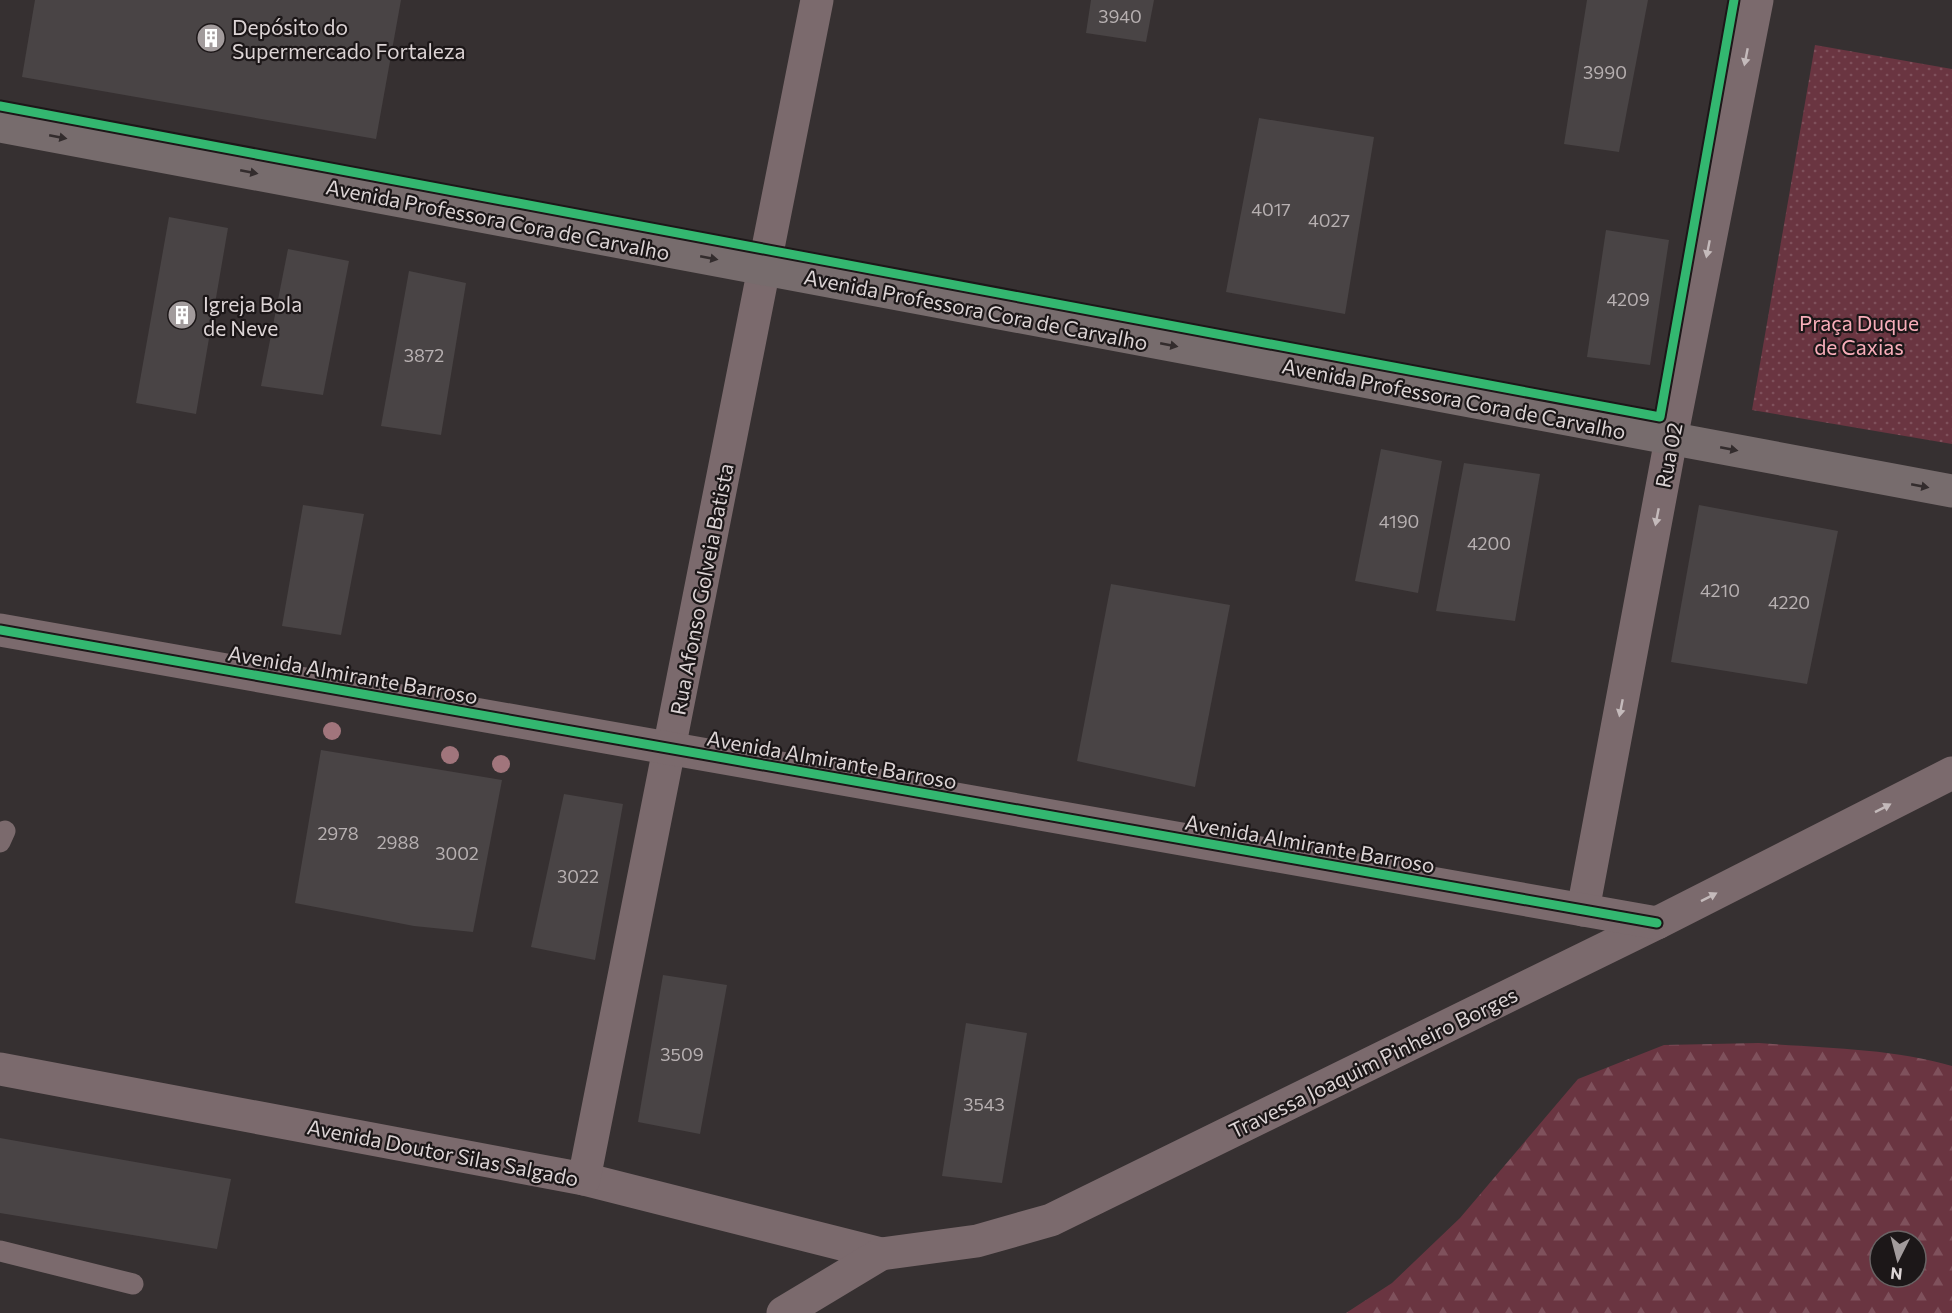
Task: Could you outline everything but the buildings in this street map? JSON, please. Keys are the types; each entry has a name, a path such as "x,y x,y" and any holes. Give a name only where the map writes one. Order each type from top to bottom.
{"main road":[{"name":"Avenida Professora Cora de Carvalho","path":"0,126 1952,492"}],"street":[{"name":"Rua Afonso Golveia Batista","path":"584,1179 817,0"},
{"name":"Rua 02","path":"1583,910 1671,439 1757,0"},
{"name":"Avenida Almirante Barroso","path":"0,630 1657,923"},
{"name":"Travessa Joaquim Pinheiro Borges","path":"783,1313 881,1254 977,1241 1051,1220 1657,923 1952,773"},
{"name":"Avenida Doutor Silas Salgado","path":"0,1069 584,1179 881,1254"}],"lane":[{"path":"0,1251 133,1284"}],"green space":[{"name":"Praça Duque de Caxias","path":"1815,45 1952,69 1952,444 1752,410"},
{"path":"1759,1043 1832,1048 1881,1052 1952,1066 1952,1313 1346,1313 1392,1283 1460,1218 1578,1079 1664,1045"}],"cycle path":[{"path":"0,106 1660,417 1734,0"},
{"path":"0,630 1657,923"}],"place":[{"name":"Depósito do Supermercado Fortaleza","path":"211,38"},
{"name":"Igreja Bola de Neve","path":"182,315"}]}
